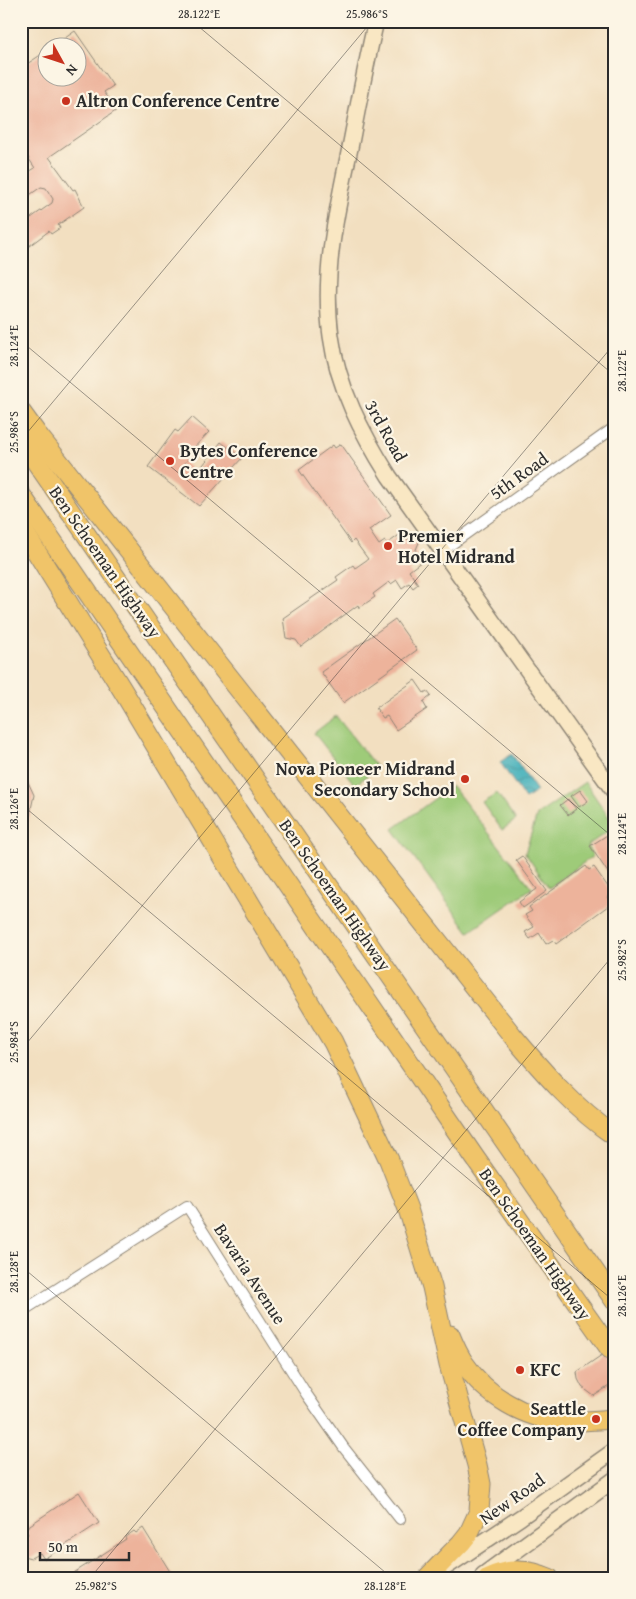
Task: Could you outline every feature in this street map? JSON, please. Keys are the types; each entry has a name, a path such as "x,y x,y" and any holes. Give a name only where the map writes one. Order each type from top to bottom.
{"highway":[{"path":"21,412 512,1036 580,1109 615,1136"},
{"name":"Ben Schoeman Highway","path":"21,440 615,1302"},
{"name":"Ben Schoeman Highway","path":"21,495 474,1158 610,1349"},
{"path":"21,527 123,691 332,1042 389,1160 408,1209 432,1287 457,1351 470,1371 498,1398 530,1414 564,1421 615,1419"},
{"path":"429,1578 470,1533 479,1511 481,1484 449,1365 432,1287"},
{"path":"488,1578 505,1571 515,1571 529,1572 549,1578"}],"street":[{"name":"3rd Road","path":"376,21 332,243 328,300 331,338 346,394 368,443 389,476 615,793"},
{"name":"5th Road","path":"442,551 615,427"},
{"name":"Bavaria Avenue","path":"21,1312 187,1206 344,1448 400,1519"},
{"name":"New Road","path":"429,1578 521,1517 615,1450"},
{"path":"480,1578 615,1480"}],"green space":[{"path":"336,716 377,768 355,785 314,733"},
{"path":"585,782 615,826 587,846 593,856 549,888 525,853 537,815"},
{"path":"452,786 532,888 469,932 393,829"},
{"path":"497,793 516,820 502,830 482,802"}],"water":[{"path":"512,754 537,791 525,799 500,762"}],"building":[{"name":"Altron Conference Centre","path":"75,31 80,38 65,38"},
{"name":"Altron Conference Centre","path":"88,50 113,86 104,92 117,110 49,157 73,190 75,189 84,207 58,225 60,228 51,234 49,231 21,252 21,225 52,203 53,199 46,188 41,187 21,201 21,177 35,168 21,147 21,68 38,57 38,88 88,88"},
{"name":"Bytes Conference Centre","path":"192,417 209,432 186,456 189,458 185,463 196,474 221,442 242,458 199,506 148,467 175,430 178,432"},
{"name":"Premier Hotel Midrand","path":"341,444 391,515 369,530 379,545 385,541 387,544 402,533 406,539 420,540 415,552 422,561 409,571 418,584 413,588 409,583 402,588 397,580 391,584 389,582 373,594 375,597 359,608 358,605 301,647 296,640 286,638 283,618 338,580 336,577 353,565 355,568 368,559 354,540 351,543 299,470 333,445 335,448"},
{"path":"395,619 417,650 343,703 321,672"},
{"path":"415,680 424,693 427,691 431,696 423,702 427,709 396,730 387,716 383,718 376,708"},
{"path":"21,767 34,795 22,851 21,851"},
{"path":"580,790 588,801 579,807 571,796"},
{"path":"568,799 576,809 568,815 560,805"},
{"path":"615,830 615,883 590,846"},
{"path":"522,856 547,891 523,908 519,902 537,889 516,860"},
{"path":"586,866 589,870 594,867 613,894 608,897 612,903 556,944 553,940 546,944 539,933 530,939 525,932 534,927 525,915 532,911 529,907"},
{"path":"615,1346 615,1382 594,1396 582,1387 577,1372"},
{"path":"79,1492 99,1523 44,1559 40,1553 31,1558 23,1556 21,1554 21,1539 28,1534 24,1529"},
{"path":"143,1528 174,1578 66,1578 126,1539 125,1537 134,1531 136,1533"}],"place":[{"name":"Altron Conference Centre","path":"66,101"},
{"name":"Bytes Conference Centre","path":"170,461"},
{"name":"Premier Hotel Midrand","path":"388,546"},
{"name":"Nova Pioneer Midrand Secondary School","path":"465,779"},
{"name":"KFC","path":"520,1370"},
{"name":"Seattle Coffee Company","path":"596,1419"}]}
